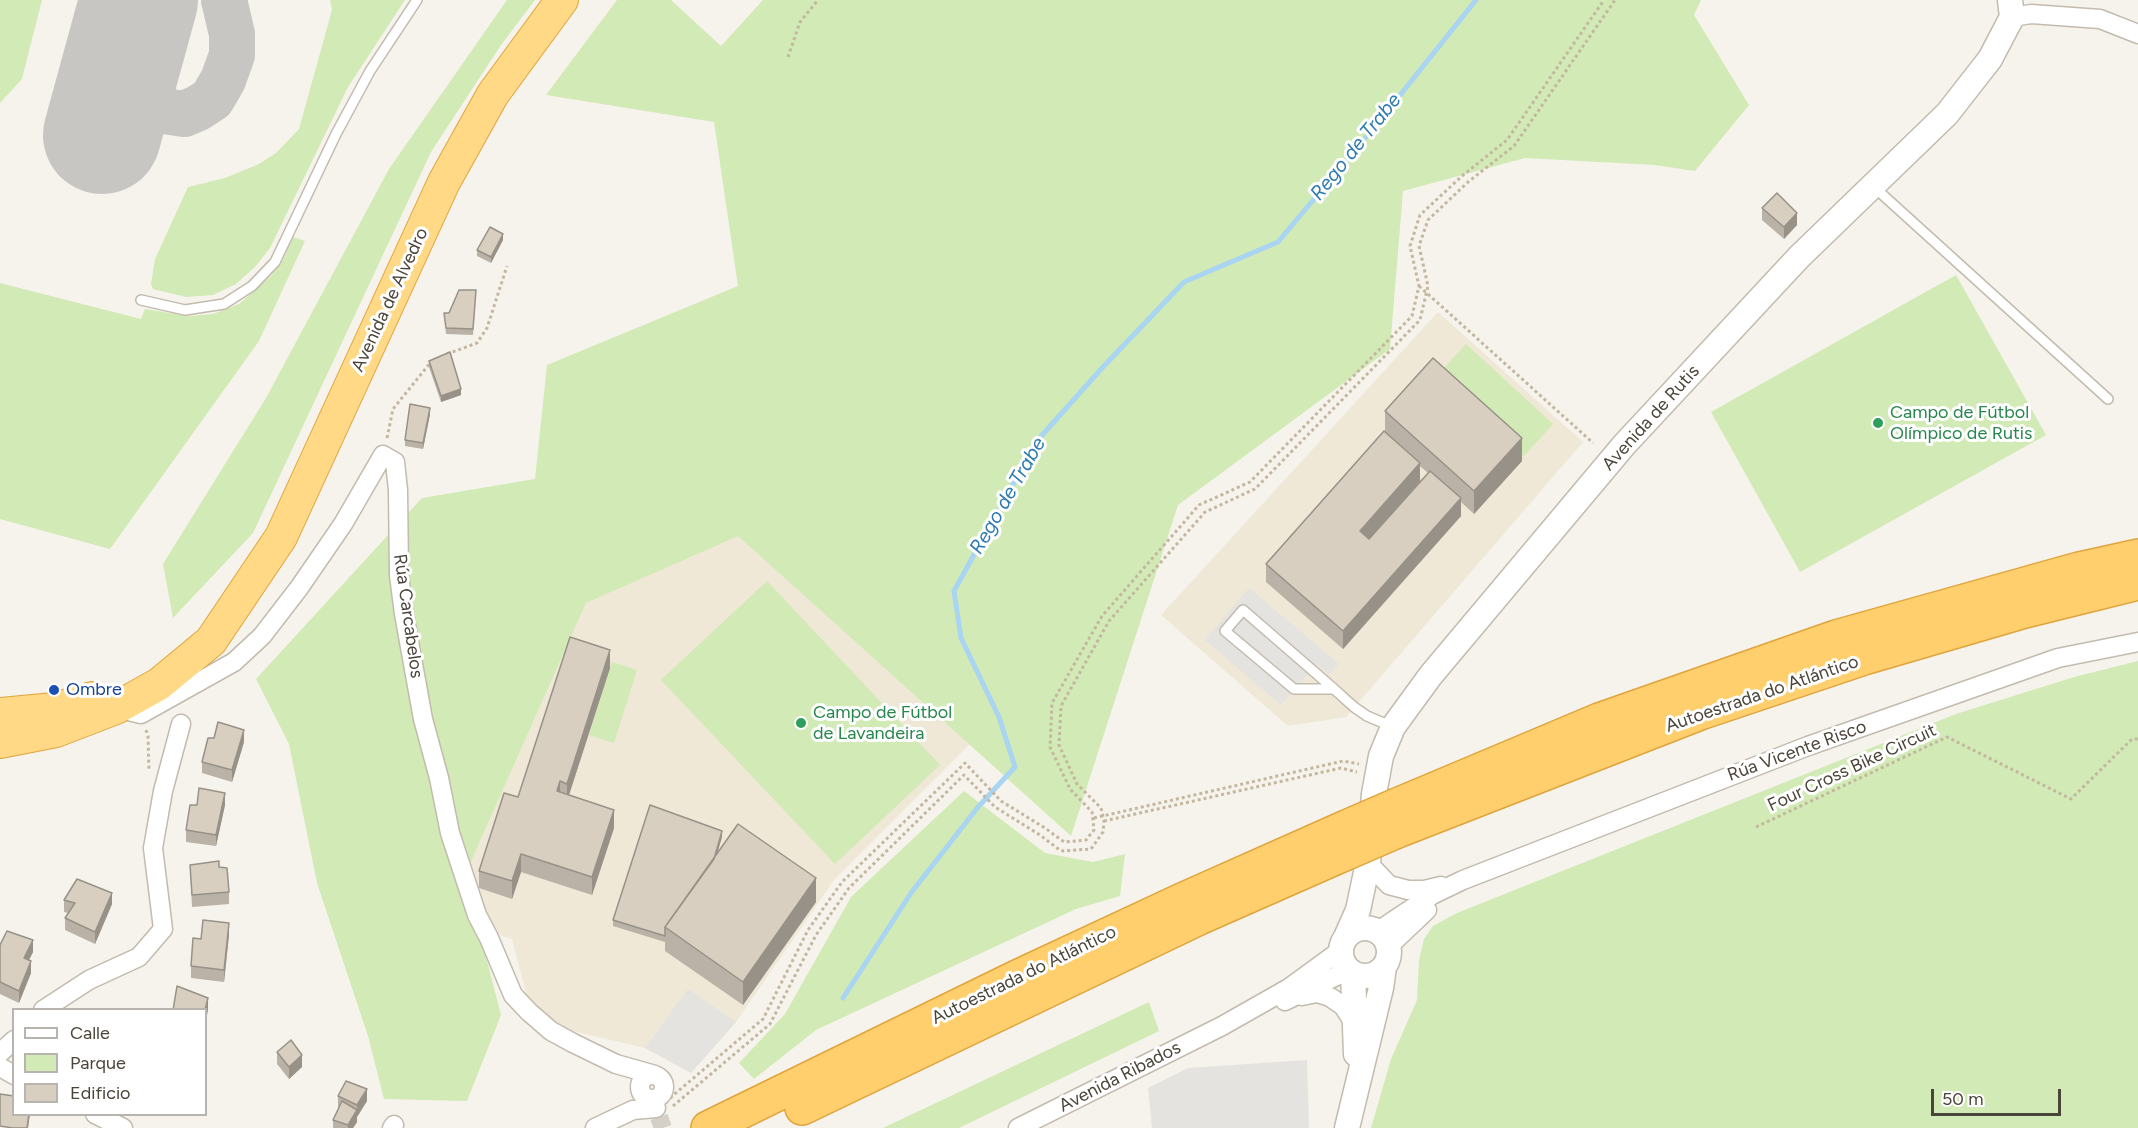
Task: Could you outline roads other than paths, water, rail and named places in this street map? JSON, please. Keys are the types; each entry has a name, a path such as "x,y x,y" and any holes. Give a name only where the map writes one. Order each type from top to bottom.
{"highway":[{"name":"Avenida de Alvedro","path":"0,742 56,731 129,711 211,641 281,537 444,182 493,94 562,0"},
{"name":"Autoestrada do Atlántico","path":"1396,819 1599,720 1836,637 2079,569 2138,556"},
{"name":"Autoestrada do Atlántico","path":"1396,819 1864,658 2025,611 2138,583"},
{"name":"Avenida de Alvedro","path":"0,714 54,709 86,701 123,687 179,654 234,609"},
{"path":"1351,848 1396,819"},
{"name":"Autoestrada do Atlántico","path":"708,1128 1192,895 1351,848"},
{"name":"Autoestrada do Atlántico","path":"760,1128 1199,918 1351,848"}],"street":[{"path":"2011,8 2031,14 2100,19 2138,34"},
{"name":"Avenida de Rutis","path":"1357,1080 1355,1025 1348,957 1358,910 1351,848 1374,794 1379,767 1393,727 1431,675 1624,445 1798,257 1947,114 1990,59 2011,8"},
{"name":"Rúa Carcabelos","path":"129,711 234,662 262,636 299,588 343,524 383,455 395,462 398,490 399,575 423,719 439,778 450,832 477,915 513,995 551,1031 616,1064 659,1077 664,1085 661,1094 652,1103 616,1064"},
{"name":"Rúa Vicente Risco","path":"1381,944 1463,880 1808,746 2058,658 2138,642"},
{"path":"46,1008 89,980 139,957 163,929 153,848 159,812 181,724"},
{"path":"1351,848 1389,885 1408,890 1424,890 1463,880"},
{"name":"Avenida de Rutis","path":"1347,1128 1381,988 1381,944 1351,848"},
{"path":"1361,928 1381,944 1370,976 1348,957 1361,928"},
{"name":"Avenida Ribados","path":"1222,1026 1294,998 1348,957"},
{"name":"Avenida Ribados","path":"1018,1128 1222,1026 1348,957"},
{"path":"1294,998 1317,993 1330,998 1343,1006 1355,1025"},
{"path":"0,1053 12,1042"},
{"path":"595,1128 652,1103"},
{"path":"99,1116 123,1128"}],"lane":[{"path":"141,300 185,310 224,304 252,286 275,262 336,134 370,71 417,0"},
{"path":"1873,186 2108,399"},
{"path":"1334,689 1294,689 1225,631 1243,610 1367,716 1393,727"}],"waterway":[{"name":"Rego de Trabe","path":"843,998 911,893 978,807 1015,767 999,717 961,638 954,591 1036,442 1184,282 1278,242 1381,119 1476,0"}],"tunnel":[{"path":"659,1117 663,1128"}],"place":[{"name":"Campo de Fútbol Olímpico de Rutis","path":"1878,423"},
{"name":"Ombre","path":"54,690"},
{"name":"Campo de Fútbol de Lavandeira","path":"801,723"}]}
